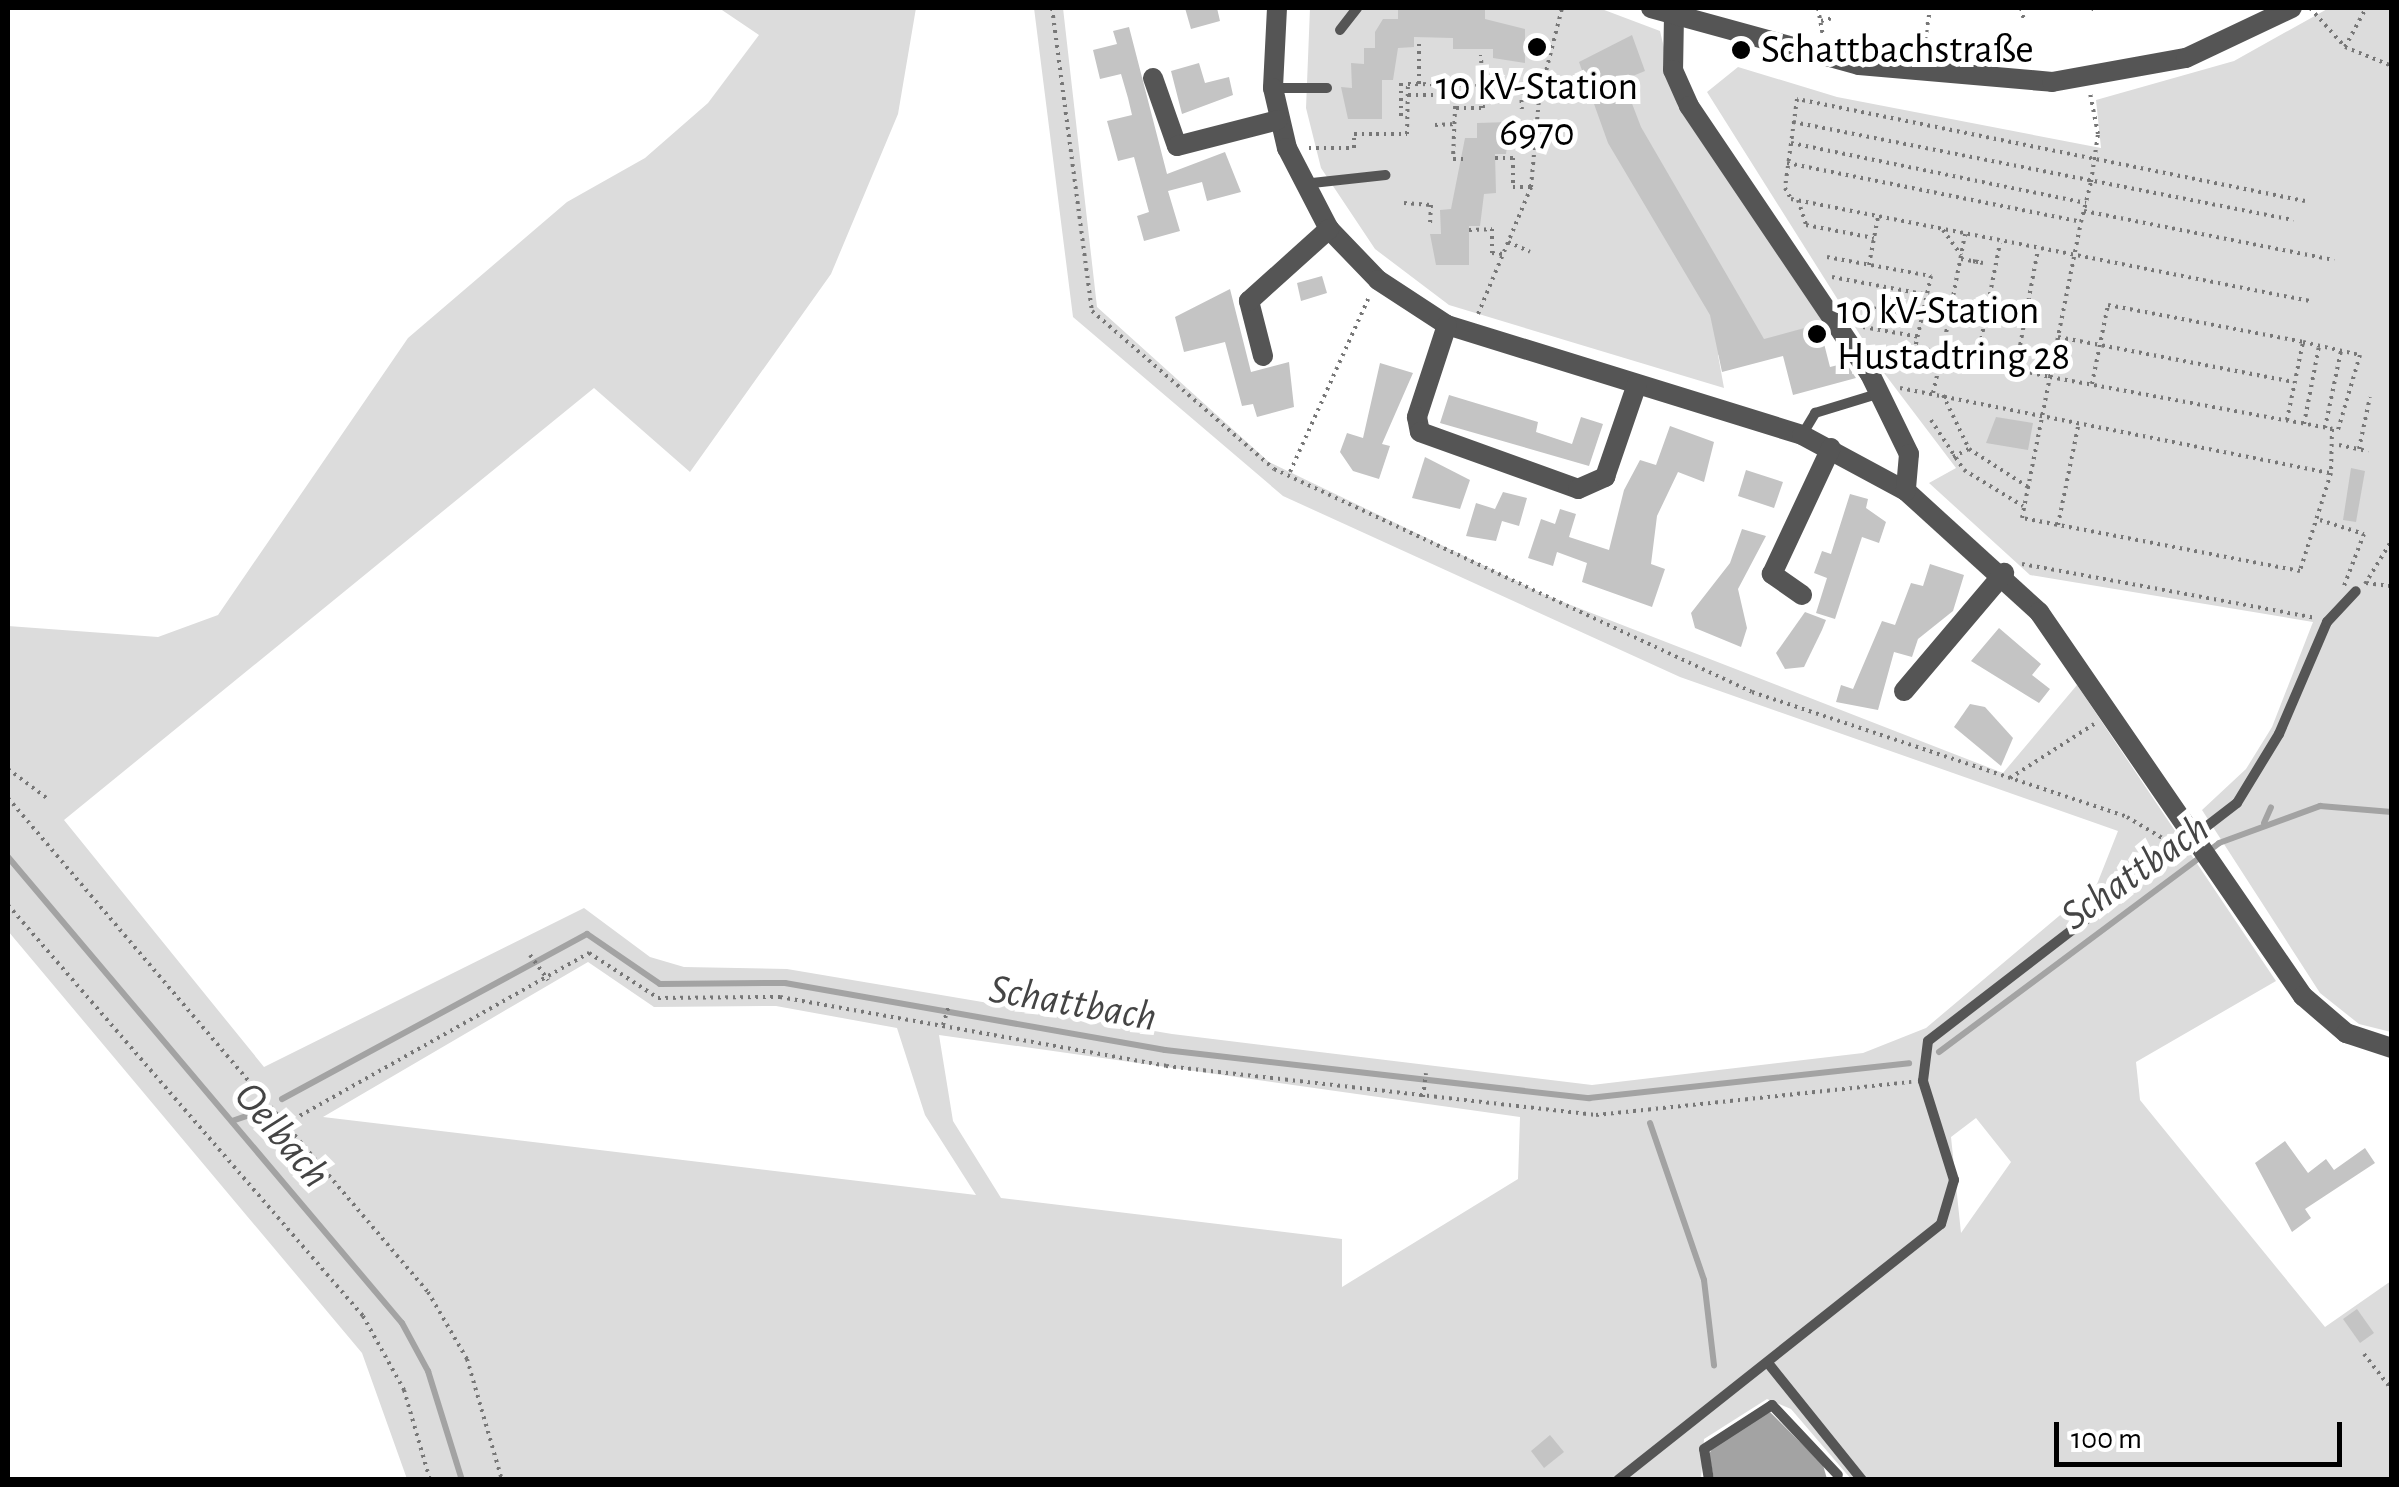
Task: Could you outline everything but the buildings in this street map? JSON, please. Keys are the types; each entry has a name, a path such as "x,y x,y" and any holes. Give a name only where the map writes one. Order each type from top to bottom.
{"street":[{"path":"1277,8 1274,88 1287,148 1302,184 1329,228 1378,280 1447,325 1802,435 1906,491 2004,573 2110,714 2312,1006 2346,1033 2392,1048"},
{"path":"1651,8 1820,57 1923,76 2052,82 2186,58 2292,8"},
{"path":"1674,15 1671,58 1689,106 1876,394 1909,454 1906,491"},
{"path":"1153,78 1177,146 1278,120"},
{"path":"1264,356 1250,301 1329,228"},
{"path":"1447,325 1416,417 1420,432 1578,490 1605,477 1637,384"},
{"path":"1802,595 1772,574 1830,448"},
{"path":"1904,691 2004,573"}],"lane":[{"path":"1340,30 1357,8"},
{"path":"1274,88 1327,88"},
{"path":"1302,184 1386,175"},
{"path":"1802,435 1815,412 1876,394"},
{"path":"1618,1480 1941,1224 1954,1180 1923,1081 1924,1057 1938,1028 2173,848 2202,846 2257,777 2327,622 2361,587"},
{"path":"1768,1363 1862,1480"},
{"path":"1710,1480 1704,1449 1772,1405 1837,1477 1844,1458"}],"path":[{"path":"1052,8 1092,311 1205,413 1290,472 1700,670 2148,826 2173,848"},
{"path":"1470,334 1530,187 1538,100 1562,8"},
{"path":"1818,8 1820,57"},
{"path":"1924,47 1930,8"},
{"path":"2021,8 2024,20"},
{"path":"2093,8 2095,14"},
{"path":"2310,8 2346,47 2392,66"},
{"path":"2346,47 2366,8"},
{"path":"1821,21 1833,18"},
{"path":"1418,44 1419,84"},
{"path":"1456,108 1483,108 1481,55"},
{"path":"1388,83 1521,85 1522,109"},
{"path":"1400,83 1400,116"},
{"path":"1287,148 1354,148 1354,134 1408,134 1408,84"},
{"path":"1456,84 1452,160 1467,159"},
{"path":"1408,95 1437,95"},
{"path":"2305,202 1797,99 1784,188 1798,200 2310,301"},
{"path":"2092,100 2091,182 2022,518 2300,571 2320,520 2338,445 2337,433 2360,354 2108,305 2092,384"},
{"path":"1792,122 2293,220"},
{"path":"1435,125 1456,124"},
{"path":"1790,143 2086,203"},
{"path":"1495,158 1513,158 1513,187 1530,187"},
{"path":"1786,163 2081,222"},
{"path":"1798,200 1806,225 1874,238"},
{"path":"1404,203 1431,204 1430,226"},
{"path":"2084,212 2334,260"},
{"path":"1869,265 1878,217"},
{"path":"1469,230 1492,230 1492,253 1503,254"},
{"path":"1943,230 1960,257 1972,261"},
{"path":"1933,393 1965,234"},
{"path":"1977,361 2000,241"},
{"path":"1508,242 1530,252"},
{"path":"2016,369 2038,249"},
{"path":"1827,257 1930,276 1913,357 1880,351"},
{"path":"1832,277 1928,295"},
{"path":"1290,472 1378,280"},
{"path":"1851,304 1924,318"},
{"path":"1863,327 1920,337"},
{"path":"2058,337 2294,382"},
{"path":"2288,420 2303,342"},
{"path":"2304,424 2319,346"},
{"path":"1918,347 2337,433"},
{"path":"2325,428 2341,350"},
{"path":"1876,394 1933,393 2332,474"},
{"path":"1943,395 1969,449 2028,486"},
{"path":"2359,449 2370,396"},
{"path":"1931,420 1953,456 1988,489 2024,506"},
{"path":"2058,525 2080,422"},
{"path":"2338,445 2368,451"},
{"path":"1953,456 1969,449"},
{"path":"2320,520 2361,528 2339,584 2392,586"},
{"path":"2361,587 2392,540"},
{"path":"2004,573 2027,561 2327,622"},
{"path":"2010,778 2110,714"},
{"path":"8,769 20,784 48,799"},
{"path":"8,798 287,1124 454,1331 502,1480"},
{"path":"8,906 364,1316 404,1390 430,1480"},
{"path":"287,1124 589,952 658,998 780,997 944,1023 1166,1066 1596,1115 1923,1081"},
{"path":"530,955 546,977"},
{"path":"944,1023 949,1004"},
{"path":"1423,1097 1426,1072"},
{"path":"2364,1354 2392,1390"}],"shaded area":[{"path":"719,8 916,8 898,114 831,274 690,472 594,388 64,820 264,1067 584,908 650,957 684,967 787,969 1172,1034 1592,1085 1863,1053 1926,1028 2097,884 2118,831 1680,677 1283,496 1073,317 1034,8 1063,8 1097,307 1269,462 1545,595 2003,773 2077,685 2276,981 2136,1062 2140,1100 2325,1327 2391,1281 2391,1479 1851,1479 1791,1409 1767,1399 1704,1439 1701,1479 407,1479 362,1353 8,931 8,626 158,637 218,615 408,338 567,202 645,158 708,103 759,35","holes":["588,962 654,1007 776,1006 897,1028 925,1115 976,1195 323,1117","939,1035 1520,1117 1518,1179 1342,1287 1342,1239 1001,1198 953,1121","1976,1118 2011,1162 1961,1233 1951,1137"]},
{"path":"1310,8 1599,8 1660,31 1678,107 1825,322 1718,355 1724,388 1449,305 1375,249 1321,168 1306,108"},
{"path":"2329,8 2391,8 2391,1032 2359,1024 2320,993 2202,810 2246,769 2272,727 2313,622 2030,575 1929,483 1956,468 1884,373 1707,92 1738,67 1837,97 2101,148 2096,100 2234,61"},
{"path":"1770,1412 1823,1465 1827,1479 1714,1479 1709,1454 1718,1439"}],"waterway":[{"name":"Schattbach","path":"1939,1052 2219,843 2320,806 2392,812"},
{"path":"2264,823 2271,807"},
{"name":"Oelbach","path":"8,857 402,1323 428,1371 462,1480"},
{"name":"Schattbach","path":"282,1099 587,934 660,984 785,983 1165,1050 1589,1098 1909,1063"},
{"name":"Schattbach","path":"232,1121 249,1115"},
{"path":"1650,1123 1704,1280 1714,1365"}],"place":[{"name":"10 kV-Station 6970","path":"1537,47"},
{"name":"Schattbachstraße","path":"1741,50"},
{"name":"10 kV-Station Hustadtring 28","path":"1817,334"}]}
